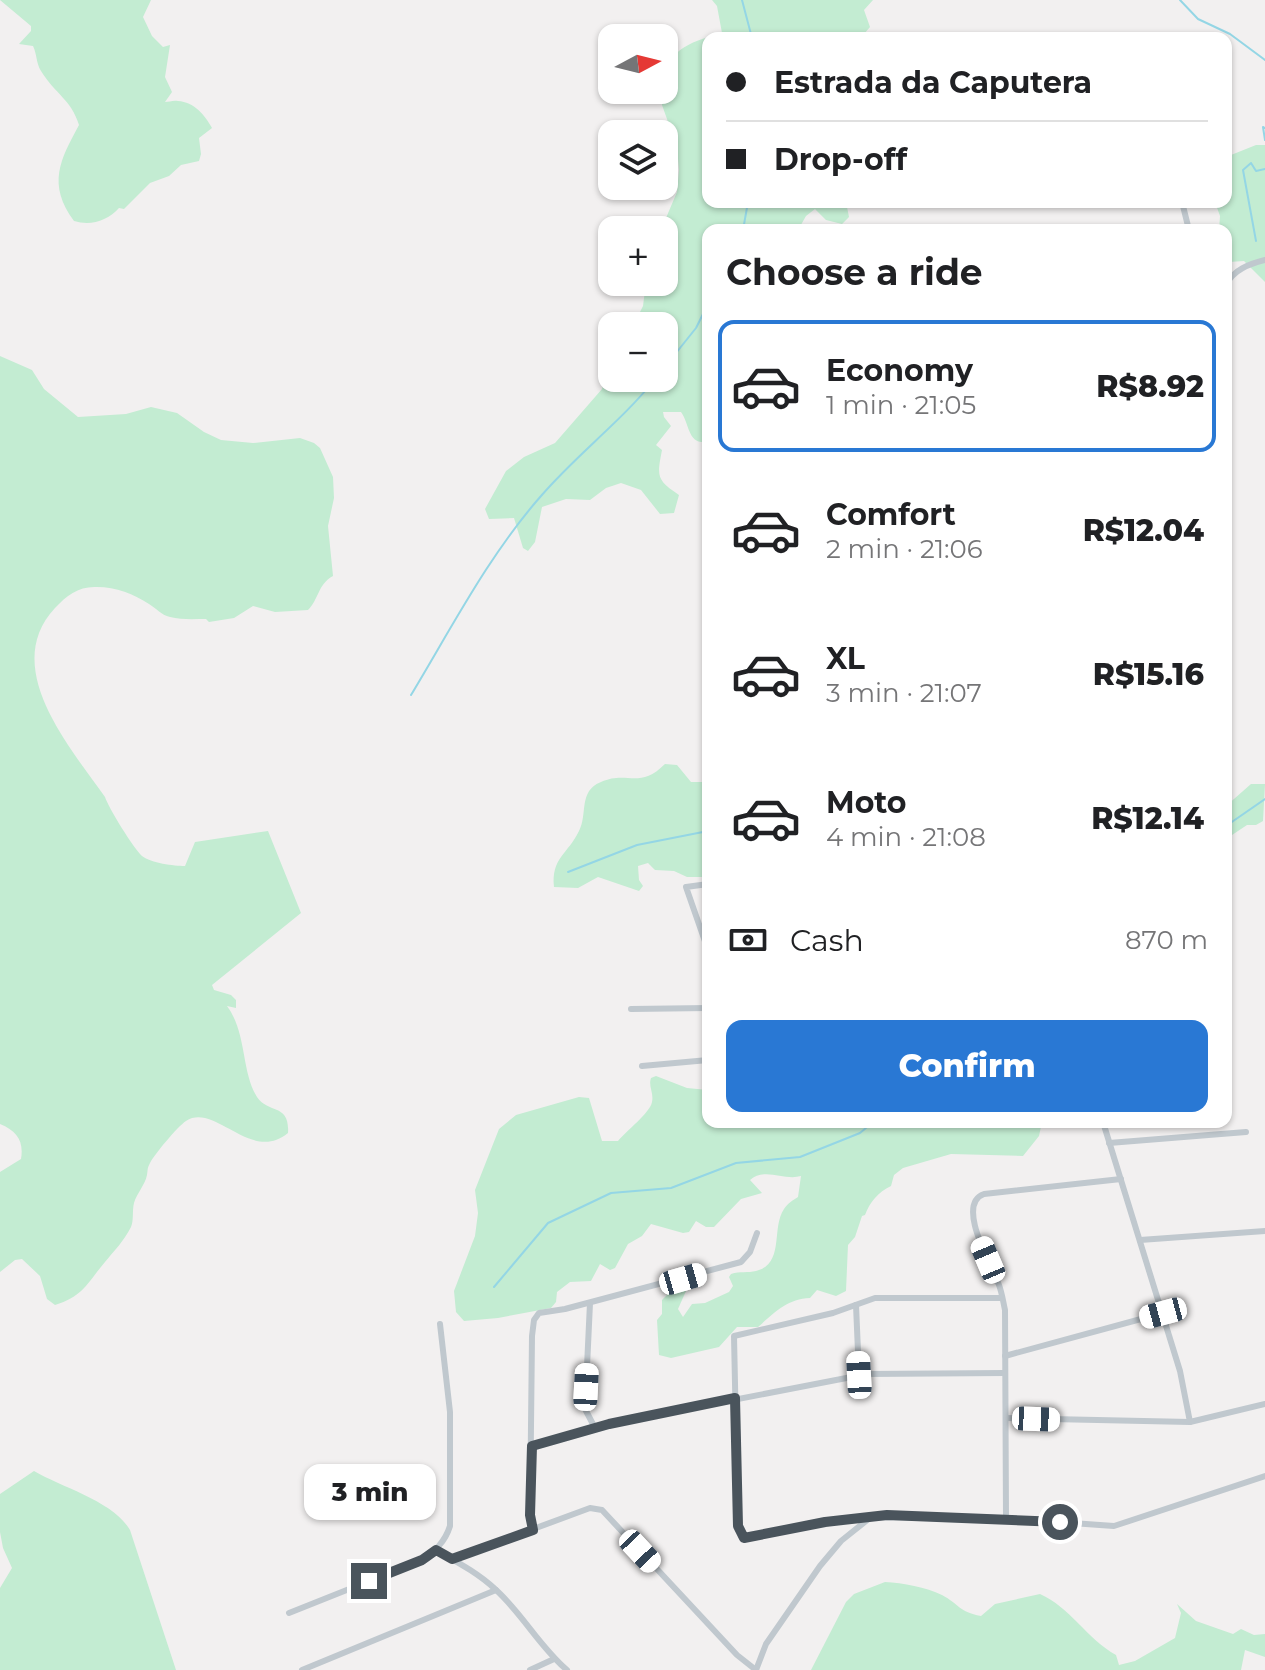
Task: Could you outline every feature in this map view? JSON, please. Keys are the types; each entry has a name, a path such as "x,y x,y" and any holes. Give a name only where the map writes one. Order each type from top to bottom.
{"street":[{"path":"1232,277 1241,269 1265,260"},
{"path":"702,885 686,887 702,933"},
{"path":"631,1009 702,1008"},
{"path":"642,1066 702,1061"},
{"path":"1105,1128 1180,1371 1190,1422"},
{"path":"1109,1143 1246,1132"},
{"path":"1006,1518 1005,1310 977,1232 972,1212 976,1196 1121,1179"},
{"path":"1140,1240 1265,1231"},
{"path":"533,1530 530,1515 534,1320 539,1313 590,1303 741,1262 750,1252 757,1233"},
{"path":"1002,1298 875,1298 734,1336 738,1526 744,1538 807,1525 871,1517 1006,1518 1114,1526 1265,1476"},
{"path":"590,1303 585,1409 595,1428"},
{"path":"856,1305 859,1375"},
{"path":"1005,1356 1163,1313"},
{"path":"289,1613 422,1560 436,1550 446,1537 450,1526 450,1412 440,1324"},
{"path":"532,1446 595,1428 859,1375 1005,1373"},
{"path":"1006,1418 1190,1422 1265,1404"},
{"path":"452,1559 590,1508 602,1510 737,1655 756,1670 766,1644 820,1566 841,1541 871,1517"},
{"path":"436,1550 477,1574 496,1590 554,1659 567,1670"},
{"path":"302,1670 496,1590"},
{"path":"530,1670 554,1659"}],"green space":[{"path":"0,0 151,0 143,17 152,36 163,47 170,45 165,77 172,92 165,102 189,104 202,114 212,128 199,138 199,161 181,165 169,176 150,183 124,209 119,208 104,219 93,223 74,221 61,195 59,172 79,125 76,116 41,71 33,46 19,44 31,31 31,26"},
{"path":"712,0 873,0 864,10 870,27 866,32 722,32 717,6"},
{"path":"702,39 702,208 847,208 849,217 842,224 826,220 815,209 801,224 702,224 702,442 693,437 681,412 663,412 671,426 656,445 662,450 660,477 679,495 674,513 660,514 641,490 621,483 606,488 590,500 566,499 542,507 535,542 528,551 523,548 514,518 489,519 485,509 506,471 524,457 555,443 599,392 678,392 678,312 640,312 644,296 678,296 678,216 667,216 674,200 678,200 678,120 667,120 662,104 678,104 678,52"},
{"path":"1256,145 1265,145 1265,282 1244,261 1232,262 1232,224 1219,224 1217,208 1232,208 1232,155"},
{"path":"0,356 32,370 44,389 78,417 126,414 151,407 177,413 221,440 253,443 300,438 320,448 333,477 334,498 328,526 333,576 324,583 308,610 275,612 253,606 234,618 209,622 206,619 170,617 124,592 91,587 64,599 40,631 35,655 37,680 46,706 142,856 169,865 185,866 195,842 268,831 301,913 212,985 214,990 231,995 236,1000 236,1008 227,1006 238,1028 252,1087 262,1102 286,1117 288,1133 274,1141 261,1142 209,1119 197,1117 186,1121 150,1163 134,1203 131,1227 122,1241 84,1288 55,1305 47,1299 40,1276 22,1259 15,1260 0,1272 0,1172 21,1159 22,1153 18,1137 0,1124"},
{"path":"665,764 677,765 691,782 702,782 702,877 655,870 648,863 638,866 639,880 643,886 639,891 598,877 578,888 554,887 555,869 579,831 589,791 610,779 640,778 656,772"},
{"path":"1251,784 1265,784 1263,821 1247,825 1232,835 1232,801"},
{"path":"656,1076 687,1088 702,1089 702,1128 1041,1128 1039,1136 1023,1156 951,1154 903,1168 894,1175 891,1186 882,1191 862,1216 855,1237 848,1245 846,1291 836,1296 817,1290 810,1298 781,1308 758,1327 737,1327 719,1347 671,1358 659,1355 657,1320 662,1314 662,1300 676,1290 686,1291 678,1309 683,1317 692,1304 705,1303 729,1292 733,1286 729,1277 731,1274 765,1267 774,1253 780,1217 787,1205 798,1197 801,1176 756,1176 750,1180 762,1193 741,1199 714,1227 706,1227 696,1221 689,1232 683,1233 651,1224 642,1236 628,1244 615,1268 610,1270 600,1264 591,1281 570,1282 557,1292 556,1302 551,1308 464,1321 456,1312 454,1291 475,1236 478,1213 475,1190 499,1129 516,1115 579,1097 589,1098 602,1141 618,1141 650,1106 651,1078"},
{"path":"34,1471 100,1503 130,1530 176,1670 0,1670 0,1588 12,1568 0,1532 0,1494"},
{"path":"885,1582 929,1590 981,1616 995,1604 1040,1594 1116,1655 1119,1665 1135,1661 1175,1638 1181,1613 1177,1604 1196,1621 1233,1634 1241,1629 1254,1635 1265,1634 1265,1657 1245,1650 1241,1670 811,1670 846,1602 854,1594"}],"waterway":[{"path":"742,0 750,32"},
{"path":"1180,0 1198,19 1226,32"},
{"path":"1232,35 1265,60"},
{"path":"1265,128 1265,140"},
{"path":"1256,241 1243,170 1251,163 1256,171 1265,169"},
{"path":"744,224 747,208"},
{"path":"678,350 702,316"},
{"path":"411,695 472,592 522,519 555,481 644,392"},
{"path":"1232,822 1265,799"},
{"path":"568,872 637,845 702,832"},
{"path":"494,1287 548,1223 611,1193 671,1188 736,1163 800,1157 866,1128"}],"route":[{"path":"369,1581 422,1560 436,1550 452,1559 533,1530 530,1515 532,1446 609,1424 735,1398 738,1526 744,1538 825,1522 887,1515 1060,1522"}]}
